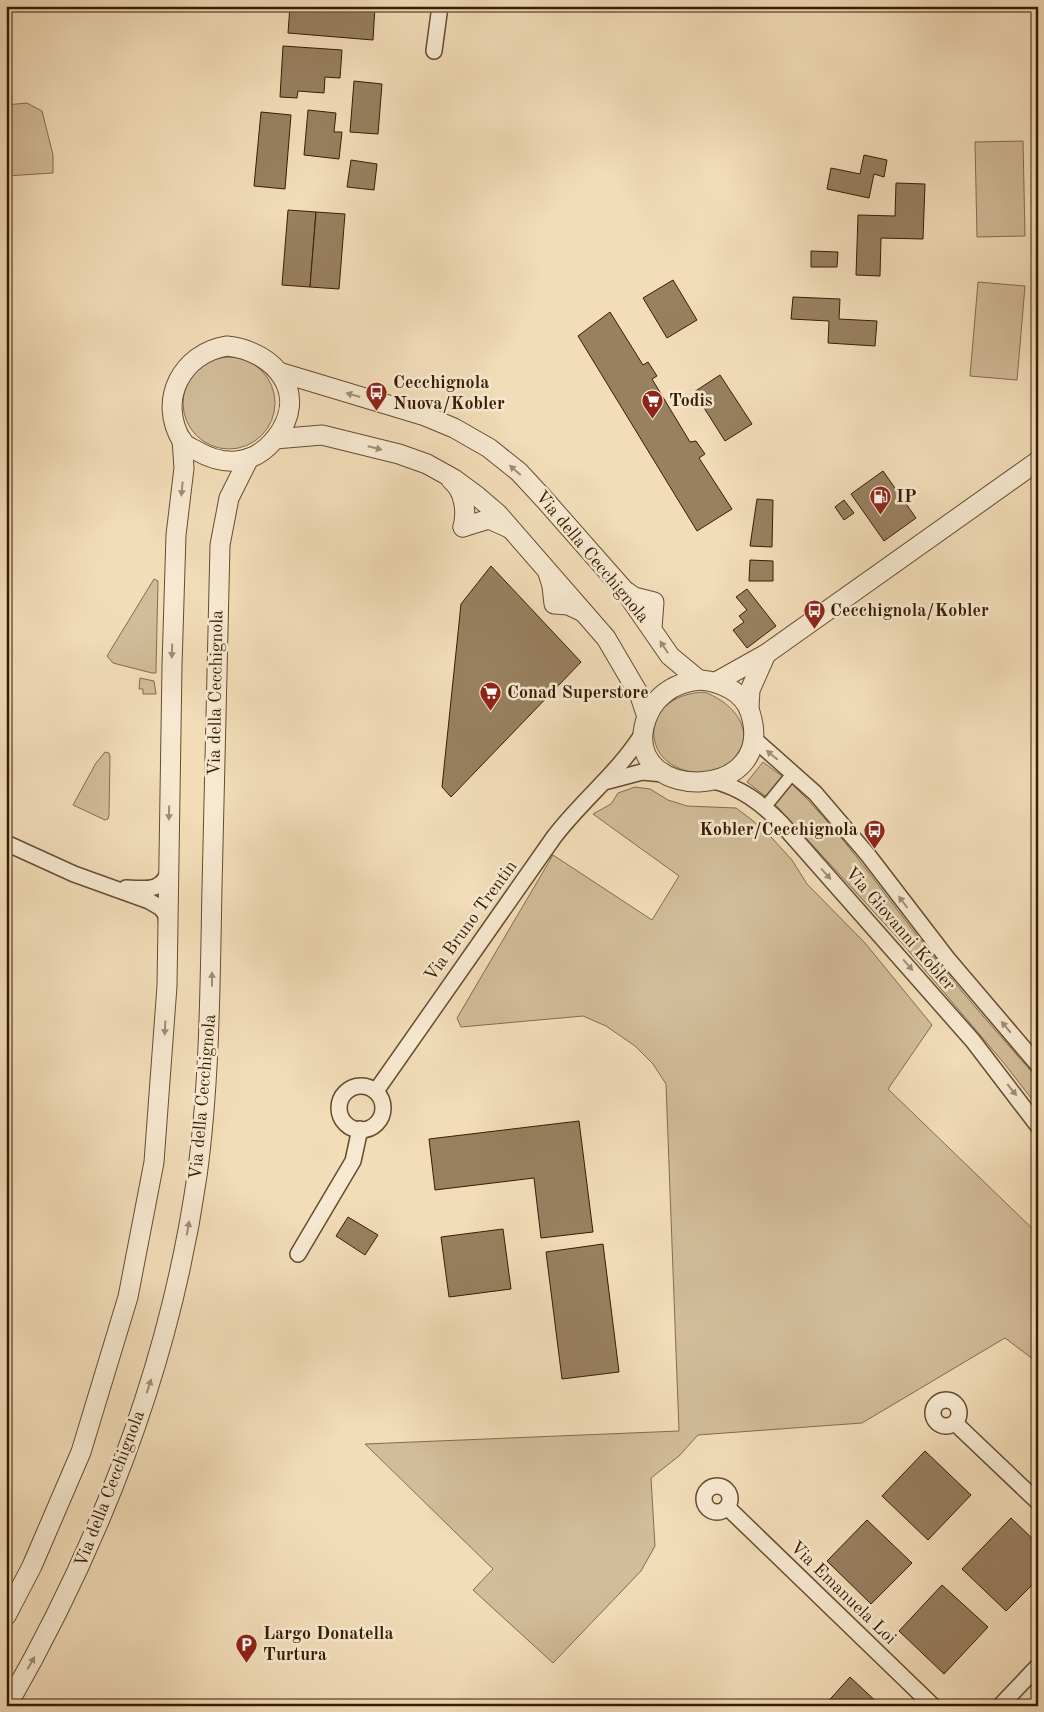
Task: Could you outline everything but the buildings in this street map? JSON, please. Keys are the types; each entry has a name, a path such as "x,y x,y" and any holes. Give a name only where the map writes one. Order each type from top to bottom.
{"street":[{"path":"434,51 440,6"},
{"path":"6,1616 26,1578 81,1452 128,1297 154,1162 165,1023 176,535 184,468 182,440 172,409 173,392 187,366 198,356 211,348 227,346 243,348 264,358 286,380 289,397 285,421 275,439 267,447 249,458 222,462 210,458 182,440"},
{"name":"Via della Cecchignola","path":"279,372 425,416 454,428 482,444 518,472 625,590 670,656 708,681"},
{"path":"275,439 322,435 399,454 440,471 477,496 512,530 547,570 552,586 554,604 568,605 584,612 618,656 640,696 645,725 646,753 652,763 664,774 686,781 714,781 724,778 741,765 748,754 754,730 749,708 750,690 766,654"},
{"name":"Via della Cecchignola","path":"7,1706 50,1630 108,1503 151,1382 183,1255 197,1176 206,1097 212,987 220,545 229,498 249,458"},
{"path":"645,725 654,702 666,692 708,681 766,654 1038,461"},
{"path":"440,471 455,483 459,489 466,510 463,527 489,519 512,530"},
{"path":"708,681 734,692 749,708"},
{"name":"Via Bruno Trentin","path":"376,1091 558,832 584,800 606,781 626,758 645,725"},
{"name":"Via Giovanni Kobler","path":"753,738 815,793 868,855 947,958 1038,1064"},
{"name":"Via Bruno Trentin","path":"606,781 642,772 664,774"},
{"path":"770,801 788,779"},
{"name":"Via Giovanni Kobler","path":"714,781 754,798 790,832 973,1042 1038,1126"},
{"path":"6,843 74,874 115,887 161,908 166,915 168,928"},
{"path":"115,887 150,889 162,884 166,878 168,868"},
{"path":"358,1086 368,1086 376,1091 381,1098 382,1116 376,1124 369,1128 360,1129 351,1127 344,1121 340,1113 340,1104 343,1095 358,1086"},
{"path":"298,1254 354,1161 360,1129"},
{"path":"955,1423 1038,1502"},
{"name":"Via Emanuela Loi","path":"727,1507 933,1706"},
{"path":"6,1593 26,1578"},
{"path":"1000,1706 1038,1666"}],"shaded area":[{"path":"27,103 42,111 53,155 53,173 6,176 6,105"},
{"path":"1023,141 1025,236 977,237 975,142"},
{"path":"978,282 1025,286 1017,380 970,376"},
{"path":"229,357 238,358 255,365 267,377 274,394 274,412 267,429 255,441 238,448 229,449 220,448 203,441 191,429 184,412 183,403 184,394 191,377 203,365 220,358"},
{"path":"154,579 158,581 156,673 152,673 113,663 107,656"},
{"path":"140,678 154,681 156,694 143,694 143,689 139,689"},
{"path":"704,692 715,697 734,712 740,721 743,731 743,742 738,752 725,766 712,772 698,773 675,767 663,757 656,744 654,731 658,717 667,705 683,696"},
{"path":"105,752 109,753 110,756 109,815 108,819 105,820 73,805 96,763"},
{"path":"763,762 783,777 768,798 747,782"},
{"path":"790,782 856,856 945,971 1038,1079 1038,1107 1003,1062 896,936 773,802"},
{"path":"635,787 650,789 668,800 687,806 736,808 752,820 792,860 807,884 865,943 932,1025 888,1089 1038,1234 1038,1363 1005,1338 862,1423 698,1435 679,1456 651,1478 655,1546 641,1571 553,1663 473,1590 493,1569 365,1444 679,1431 666,1084 653,1064 635,1046 606,1026 583,1016 461,1027 457,1018 553,855 652,920 679,876 593,814 611,804 618,793"}],"place":[{"name":"Cecchignola Nuova/Kobler","path":"377,412"},
{"name":"Todis","path":"653,420"},
{"name":"IP","path":"880,516"},
{"name":"Cecchignola/Kobler","path":"814,630"},
{"name":"Conad Superstore","path":"491,712"},
{"name":"Kobler/Cecchignola","path":"874,849"},
{"name":"Largo Donatella Turtura","path":"247,1663"}]}
